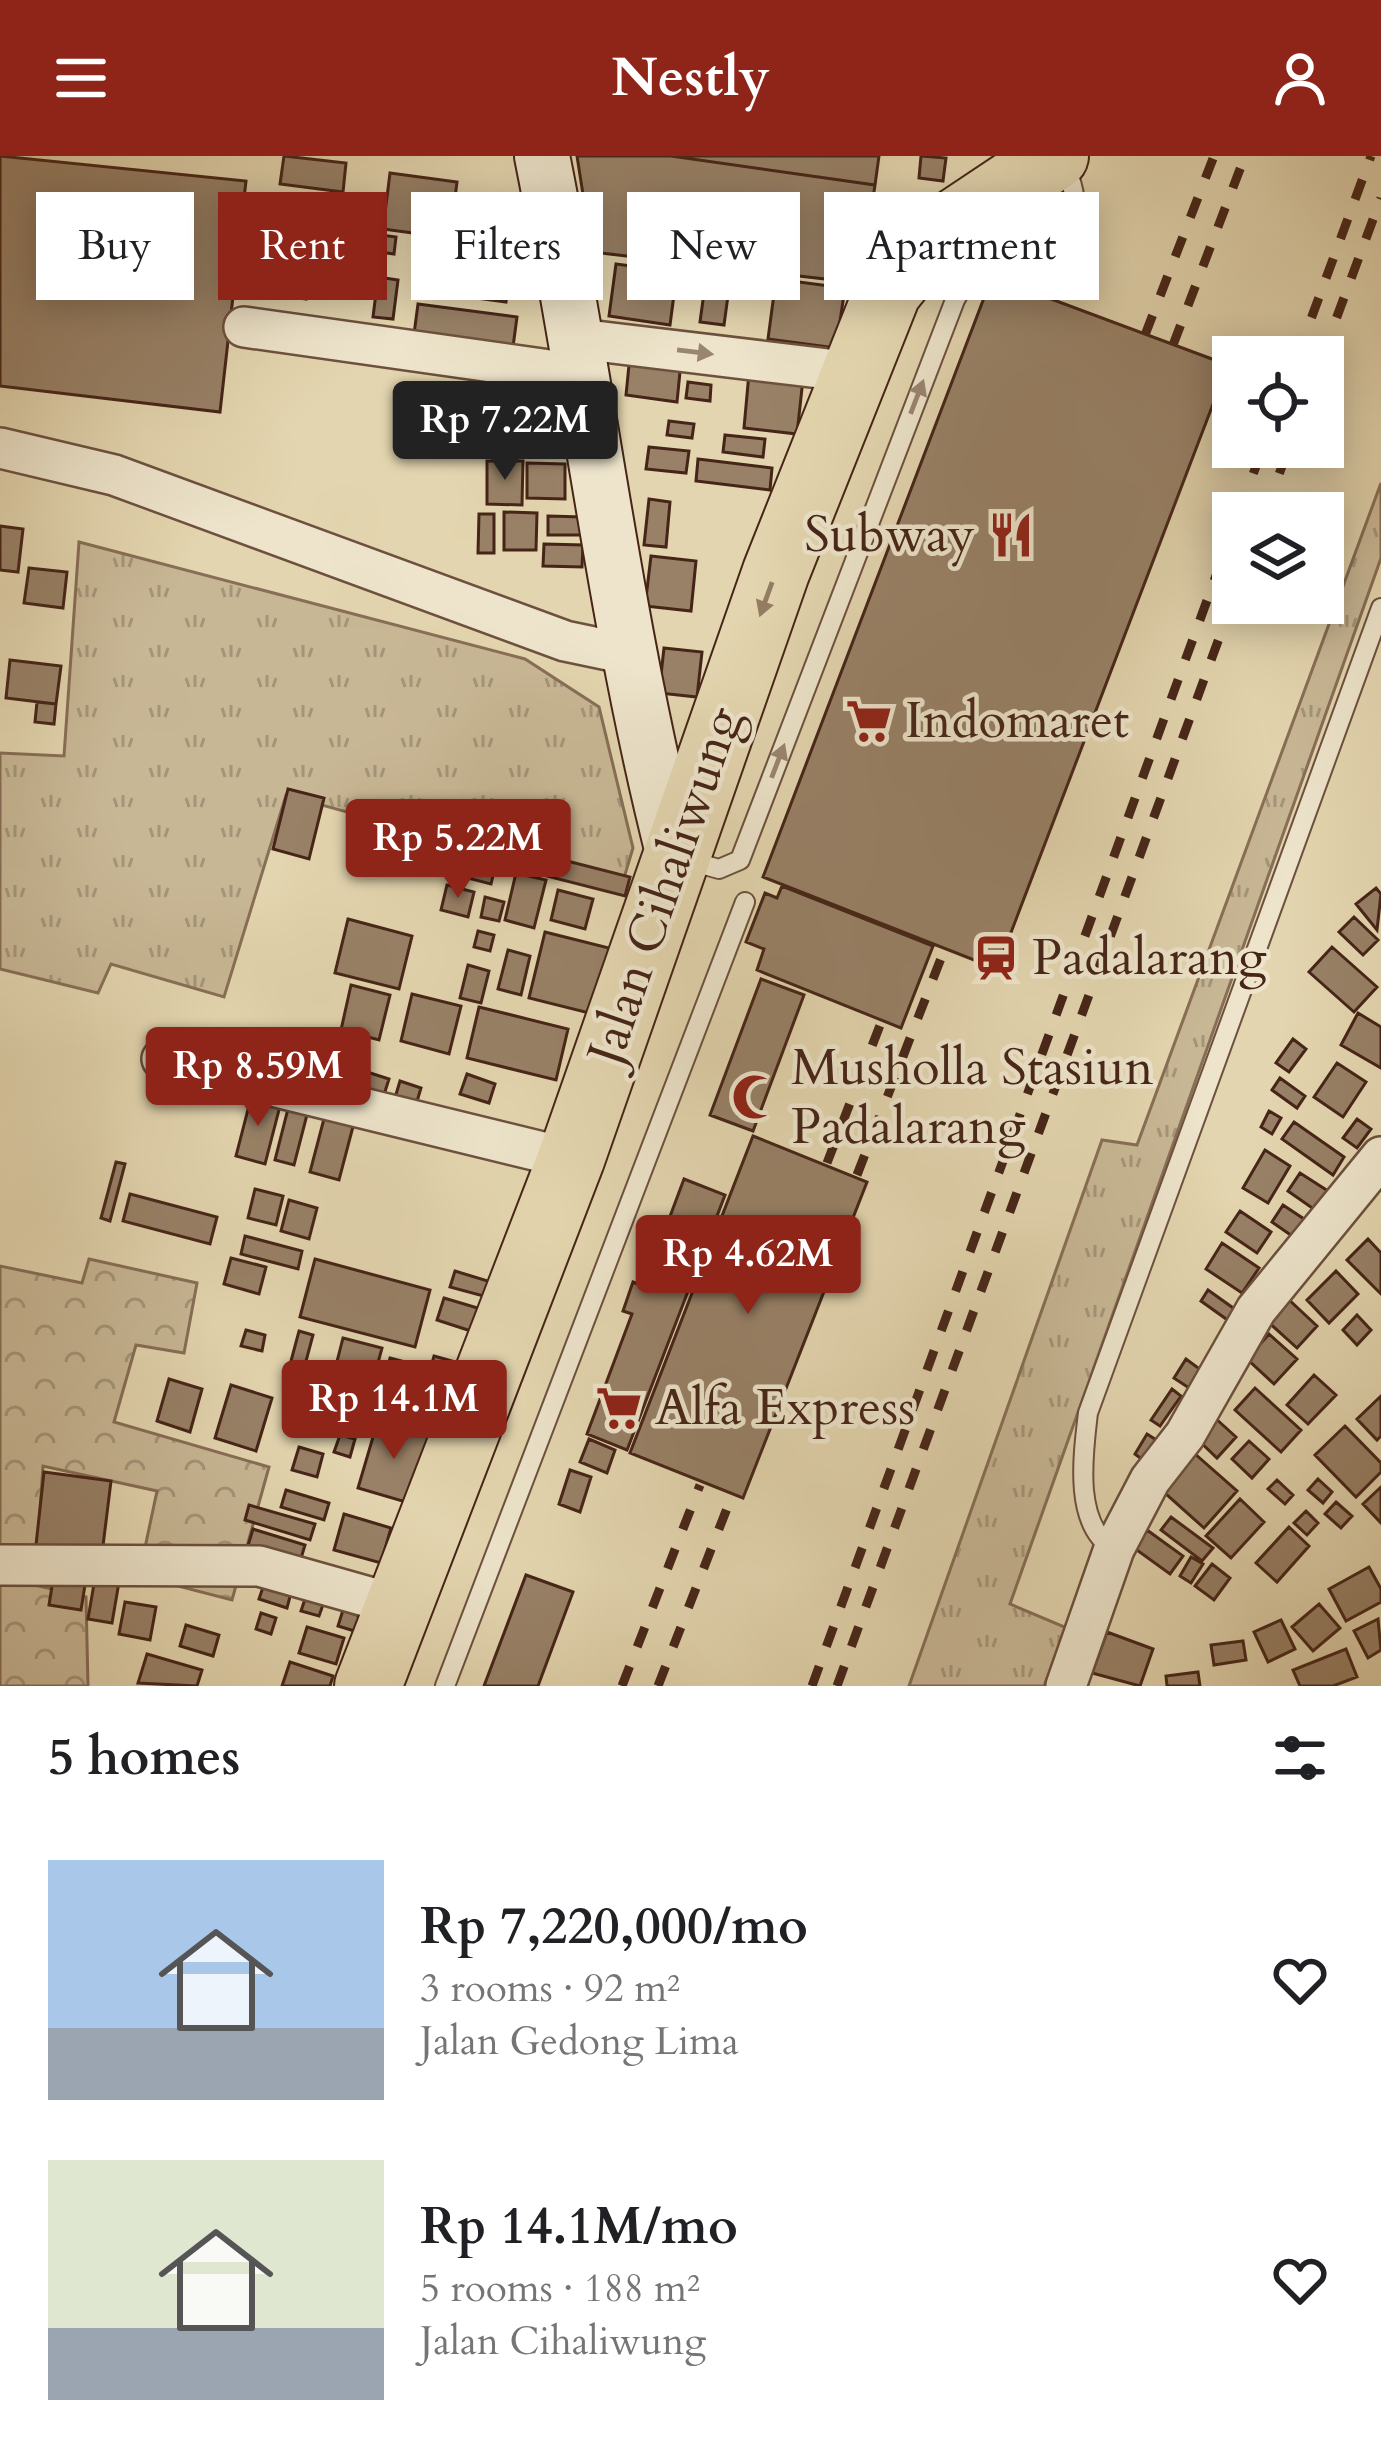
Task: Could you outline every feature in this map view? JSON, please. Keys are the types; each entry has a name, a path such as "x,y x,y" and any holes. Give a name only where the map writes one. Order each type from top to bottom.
{"highway":[{"name":"Jalan Cihaliwung","path":"368,1686 572,1160 702,861 854,373 888,291 929,240 1056,156"}],"street":[{"path":"542,156 582,357 627,654 702,861"},
{"path":"244,328 582,357 854,373"},
{"path":"0,448 114,475 565,640 627,654"},
{"path":"162,1059 572,1160"},
{"path":"1066,1686 1114,1550 1150,1480 1185,1435 1256,1310 1381,1156"},
{"path":"0,1565 259,1566 397,1605"}],"lane":[{"path":"702,861 744,852 962,287 988,263 1052,238 1065,223 1074,195 1056,156"},
{"path":"1114,1550 1102,1542 1089,1513 1083,1458 1088,1413 1381,608"},
{"path":"445,1686 745,902"}],"green space":[{"path":"1381,483 1381,558 1010,1604 1067,1628 1044,1686 909,1686 1102,1140 1137,1145 1329,624 1344,624 1344,583"},
{"path":"79,542 525,659 599,707 633,848 621,888 286,795 224,997 111,964 98,993 0,969 0,753 64,756"},
{"path":"89,1259 197,1283 184,1353 136,1345 114,1422 269,1467 232,1600 139,1576 157,1491 43,1466 35,1585 86,1597 88,1686 0,1686 0,1266 82,1283"}],"building":[{"path":"0,156 246,181 245,192 218,192 218,300 233,300 220,412 0,386"},
{"path":"284,156 346,163 343,192 280,184"},
{"path":"577,156 671,156 875,185 874,192 824,192 824,279 800,276 800,192 627,192 627,256 603,253 603,192 583,192"},
{"path":"671,156 879,156 875,185"},
{"path":"921,156 946,158 943,181 919,178"},
{"path":"390,173 457,182 456,192 411,192 411,233 387,230"},
{"path":"387,236 396,237 394,254 387,253"},
{"path":"616,264 627,265 627,300 673,300 670,325 609,316"},
{"path":"387,278 398,280 393,319 373,317 375,300 387,300"},
{"path":"800,282 824,285 824,300 843,300 836,348 768,339 773,300 800,300"},
{"path":"703,300 727,300 724,325 700,322"},
{"path":"983,300 1054,300 1212,359 1212,407 997,969 763,877"},
{"path":"418,304 517,317 513,347 414,334"},
{"path":"630,355 681,362 677,402 626,395"},
{"path":"749,373 803,379 797,434 744,428"},
{"path":"508,376 545,377 544,408 508,407"},
{"path":"688,382 711,385 710,401 686,398"},
{"path":"496,413 566,415 565,453 496,451"},
{"path":"669,421 694,424 692,438 667,435"},
{"path":"725,435 765,439 763,457 723,452"},
{"path":"649,447 689,451 686,473 646,469"},
{"path":"698,459 772,468 770,490 696,481"},
{"path":"487,461 523,461 522,505 487,504"},
{"path":"527,463 565,464 565,499 527,498"},
{"path":"649,499 670,502 666,547 644,545"},
{"path":"504,512 537,513 536,550 504,550"},
{"path":"479,514 494,514 494,553 478,553"},
{"path":"548,516 582,517 582,535 548,535"},
{"path":"0,526 23,529 18,572 0,570"},
{"path":"544,544 583,545 582,567 543,566"},
{"path":"651,556 696,561 691,611 645,606"},
{"path":"29,568 67,572 63,608 24,603"},
{"path":"664,648 702,652 697,697 659,693"},
{"path":"10,660 61,666 56,704 6,698"},
{"path":"37,702 56,704 54,724 35,722"},
{"path":"288,789 324,798 309,859 273,849"},
{"path":"448,837 499,851 491,884 440,871"},
{"path":"532,852 630,877 625,896 527,871"},
{"path":"516,873 546,880 534,928 505,920"},
{"path":"447,885 474,892 468,917 441,910"},
{"path":"782,886 933,946 901,1028 757,970 764,949 746,942 765,893 777,898"},
{"path":"1376,888 1381,894 1377,930 1356,904"},
{"path":"558,890 593,899 585,929 551,920"},
{"path":"485,897 504,902 499,921 481,917"},
{"path":"1354,917 1378,940 1363,955 1339,932"},
{"path":"348,919 412,936 399,989 335,973"},
{"path":"478,931 494,935 490,951 474,947"},
{"path":"545,932 613,949 597,1015 529,998"},
{"path":"1332,947 1377,987 1354,1012 1309,972"},
{"path":"508,950 530,956 521,995 498,989"},
{"path":"468,965 489,971 481,1003 460,998"},
{"path":"761,979 804,995 753,1131 710,1115"},
{"path":"351,985 390,995 379,1040 341,1030"},
{"path":"412,994 461,1006 449,1054 401,1041"},
{"path":"479,1007 568,1029 556,1080 467,1058"},
{"path":"1358,1013 1381,1027 1381,1068 1341,1045"},
{"path":"1293,1039 1306,1049 1289,1072 1276,1063"},
{"path":"281,1042 325,1057 318,1077 274,1063"},
{"path":"1337,1063 1366,1082 1343,1117 1314,1097"},
{"path":"333,1065 355,1072 349,1089 328,1082"},
{"path":"364,1071 389,1079 382,1101 358,1092"},
{"path":"467,1074 495,1084 489,1103 460,1094"},
{"path":"1280,1078 1305,1096 1297,1108 1272,1090"},
{"path":"400,1081 421,1088 415,1108 394,1101"},
{"path":"252,1094 281,1102 265,1164 236,1156"},
{"path":"290,1101 309,1107 294,1165 275,1160"},
{"path":"326,1111 355,1119 339,1180 310,1172"},
{"path":"1269,1111 1281,1118 1272,1134 1261,1127"},
{"path":"1357,1119 1371,1129 1357,1148 1343,1138"},
{"path":"1294,1122 1344,1157 1333,1175 1282,1139"},
{"path":"753,1136 867,1182 743,1498 630,1453"},
{"path":"1265,1150 1290,1166 1268,1203 1243,1188"},
{"path":"116,1162 125,1164 110,1221 101,1218"},
{"path":"1300,1173 1328,1191 1315,1210 1288,1191"},
{"path":"684,1179 725,1195 627,1450 587,1434 632,1314 623,1311 633,1282 644,1286"},
{"path":"255,1189 283,1196 276,1225 248,1218"},
{"path":"130,1194 217,1217 210,1244 123,1221"},
{"path":"289,1200 317,1208 309,1239 281,1231"},
{"path":"1283,1205 1304,1219 1292,1236 1272,1222"},
{"path":"1240,1211 1271,1232 1257,1253 1226,1232"},
{"path":"245,1236 302,1251 298,1269 241,1254"},
{"path":"1368,1239 1381,1253 1381,1294 1347,1260"},
{"path":"1222,1243 1259,1268 1242,1293 1206,1269"},
{"path":"231,1258 266,1267 259,1294 224,1284"},
{"path":"315,1259 430,1290 415,1347 300,1317"},
{"path":"455,1271 491,1282 487,1297 450,1287"},
{"path":"1336,1271 1358,1294 1329,1323 1307,1300"},
{"path":"1208,1290 1236,1310 1229,1321 1201,1301"},
{"path":"1286,1297 1317,1326 1297,1348 1266,1320"},
{"path":"444,1298 481,1309 474,1332 437,1320"},
{"path":"1357,1315 1371,1330 1357,1345 1343,1330"},
{"path":"246,1330 265,1335 262,1351 241,1346"},
{"path":"299,1331 313,1335 305,1365 291,1361"},
{"path":"1269,1334 1297,1359 1274,1384 1247,1359"},
{"path":"343,1338 382,1348 369,1396 331,1385"},
{"path":"434,1356 452,1361 436,1418 418,1412"},
{"path":"390,1358 417,1365 408,1402 380,1395"},
{"path":"1186,1359 1201,1370 1189,1388 1174,1378"},
{"path":"1314,1375 1336,1395 1308,1424 1287,1405"},
{"path":"169,1379 202,1389 190,1432 157,1421"},
{"path":"231,1385 272,1398 256,1451 215,1438"},
{"path":"1255,1388 1301,1430 1281,1452 1235,1410"},
{"path":"1172,1389 1181,1396 1160,1426 1151,1420"},
{"path":"324,1393 356,1403 349,1425 317,1416"},
{"path":"1381,1396 1381,1436 1377,1440 1357,1419"},
{"path":"1214,1417 1236,1437 1217,1458 1195,1437"},
{"path":"378,1420 429,1435 409,1503 358,1488"},
{"path":"1345,1426 1381,1463 1381,1472 1356,1497 1315,1455"},
{"path":"1147,1434 1161,1443 1147,1463 1135,1454"},
{"path":"340,1435 355,1439 350,1457 334,1452"},
{"path":"589,1439 615,1450 607,1473 580,1462"},
{"path":"1249,1441 1269,1459 1252,1478 1232,1459"},
{"path":"1186,1446 1237,1491 1204,1528 1165,1493"},
{"path":"299,1447 323,1454 317,1477 292,1470"},
{"path":"570,1470 591,1477 580,1512 559,1504"},
{"path":"44,1472 111,1481 101,1562 35,1554"},
{"path":"1318,1479 1332,1492 1323,1503 1308,1490"},
{"path":"1277,1480 1293,1495 1285,1504 1268,1489"},
{"path":"1381,1487 1381,1523 1363,1504"},
{"path":"286,1490 329,1503 324,1520 281,1507"},
{"path":"1240,1499 1264,1522 1231,1558 1206,1536"},
{"path":"1336,1502 1352,1516 1341,1528 1325,1514"},
{"path":"249,1505 315,1524 310,1540 245,1520"},
{"path":"1306,1511 1318,1523 1307,1535 1294,1523"},
{"path":"344,1514 391,1528 381,1563 334,1550"},
{"path":"1171,1517 1213,1548 1202,1561 1161,1530"},
{"path":"1289,1527 1309,1546 1277,1582 1256,1563"},
{"path":"253,1529 305,1545 299,1565 247,1549"},
{"path":"1147,1530 1183,1556 1170,1574 1134,1548"},
{"path":"1191,1557 1203,1564 1191,1583 1180,1576"},
{"path":"1212,1564 1230,1578 1214,1600 1195,1586"},
{"path":"1369,1567 1381,1589 1381,1602 1346,1621 1329,1589"},
{"path":"526,1575 573,1592 538,1686 484,1686"},
{"path":"95,1578 119,1582 112,1623 88,1619"},
{"path":"53,1580 85,1585 81,1610 49,1605"},
{"path":"265,1581 292,1589 287,1608 259,1599"},
{"path":"306,1596 324,1602 319,1616 301,1611"},
{"path":"125,1602 156,1607 150,1640 119,1634"},
{"path":"1319,1604 1340,1628 1313,1651 1292,1627"},
{"path":"343,1610 365,1618 361,1633 338,1626"},
{"path":"261,1613 276,1618 271,1634 256,1629"},
{"path":"1378,1619 1381,1650 1368,1658 1354,1631"},
{"path":"1281,1620 1295,1649 1268,1662 1254,1632"},
{"path":"186,1625 219,1635 213,1656 180,1646"},
{"path":"307,1627 344,1638 336,1664 299,1653"},
{"path":"1107,1632 1153,1649 1140,1686 1092,1673"},
{"path":"1243,1641 1246,1660 1214,1665 1211,1645"},
{"path":"1346,1649 1357,1677 1333,1686 1300,1686 1293,1670"},
{"path":"147,1654 202,1670 197,1686 138,1683"},
{"path":"290,1662 333,1676 330,1686 282,1686"},
{"path":"1198,1672 1200,1686 1167,1686 1166,1676"}],"railway":[{"path":"1145,335 1214,156"},
{"path":"1173,345 1245,156"},
{"path":"1305,336 1371,156"},
{"path":"1330,336 1381,198"},
{"path":"1247,492 1255,468"},
{"path":"1273,492 1281,468"},
{"path":"812,1686 1212,587"},
{"path":"837,1686 1224,624"},
{"path":"857,1175 945,948"},
{"path":"827,1163 882,1020"},
{"path":"622,1686 700,1485"},
{"path":"658,1686 731,1498"}],"place":[{"name":"Subway","path":"1011,535"},
{"name":"Indomaret","path":"869,721"},
{"name":"Padalarang","path":"996,958"},
{"name":"Musholla Stasiun Padalarang","path":"755,1097"},
{"name":"Alfa Express","path":"619,1408"}]}
